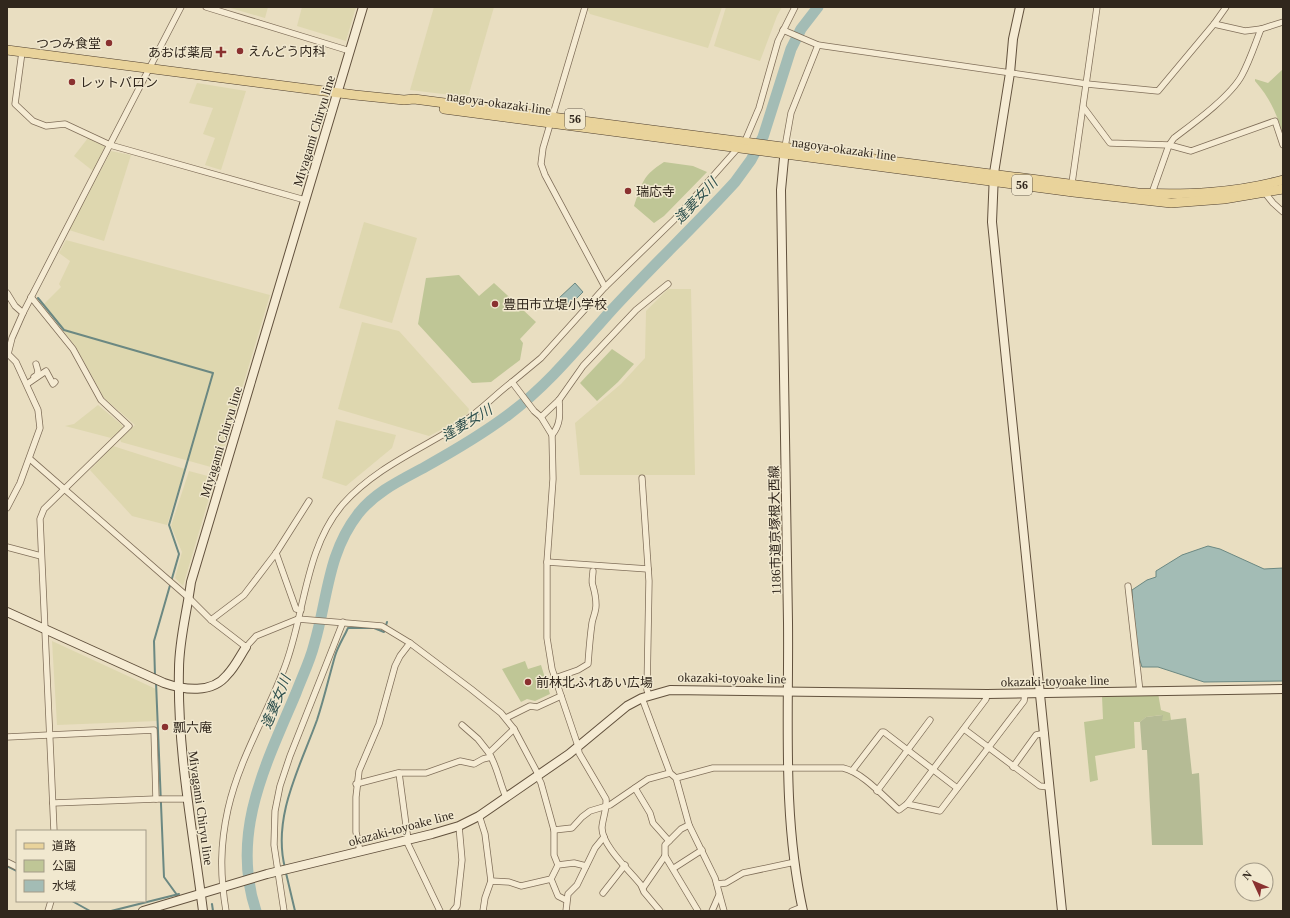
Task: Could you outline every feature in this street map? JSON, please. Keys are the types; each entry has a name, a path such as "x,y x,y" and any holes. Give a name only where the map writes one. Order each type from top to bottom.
{"main road":[{"name":"Miyagami Chiryu line","path":"201,894 179,733 181,633 191,582 363,7"},
{"path":"1020,7 1013,38 1010,73 993,177 992,222 1062,911"},
{"name":"nagoya-okazaki line","path":"7,50 338,93 404,100 414,99 743,145 993,177 1171,203 1224,200 1283,189"},
{"name":"1186市道京塚根大西線","path":"784,150 781,190 789,691 788,768 791,839 802,909"},
{"name":"nagoya-okazaki line","path":"993,177 1072,183 1181,195 1261,186 1283,180"},
{"path":"7,612 164,683 179,688 207,687 222,681 232,670 246,647"},
{"name":"okazaki-toyoake line","path":"143,911 278,871 459,826 479,815 538,776 627,706 645,697 680,689 1040,694 1283,689"},
{"path":"201,894 203,911"}],"street":[{"path":"7,508 30,459 40,428 38,410 16,362 8,353 12,338 31,297 181,7"},
{"path":"206,7 350,51"},
{"path":"585,7 551,119 543,148 541,164 545,175 604,287"},
{"path":"226,911 221,861 224,830 233,791 284,668 301,620 301,610 322,538 342,506 357,490 374,476 463,422 513,384 541,358 604,287 674,220 743,145 759,108 770,68 795,7"},
{"path":"1072,183 1084,108 1097,7"},
{"path":"784,31 817,44 1087,84 1158,91 1214,24 1226,7"},
{"path":"1214,24 1245,31 1261,29 1283,22"},
{"path":"1152,193 1169,145 1174,138 1221,99 1236,84 1242,76 1261,29"},
{"path":"784,150 791,113 817,44"},
{"path":"22,52 15,104 33,121 46,126 65,124 110,145 305,200"},
{"path":"1084,108 1110,143 1169,145 1191,151 1275,121 1283,144"},
{"path":"1265,193 1283,212"},
{"path":"540,417 559,400 583,366 636,310 668,284"},
{"path":"7,293 15,306 23,313"},
{"path":"31,297 73,349 101,400 129,426 44,509 40,519 51,736 54,830"},
{"path":"26,383 37,375 38,371 36,364"},
{"path":"26,383 46,371 53,384 55,382"},
{"path":"513,384 540,417 552,435 553,479 547,562 547,638 549,655 555,678 579,753 604,794 606,806 602,827 604,837 660,911"},
{"path":"552,435 558,427 560,417 559,400"},
{"path":"30,459 189,598 211,620 246,647 256,636 301,620 382,626 410,643 471,688 506,718 514,729 538,776 554,830 554,855 558,865 551,879 558,896 566,900"},
{"path":"642,478 648,569 649,626 647,690 645,697 670,773 676,778 688,824 702,850 717,884 724,911"},
{"path":"211,620 244,595 276,553 309,501"},
{"path":"7,547 41,556"},
{"path":"276,553 291,592 293,603 296,609 301,610"},
{"path":"547,562 648,569"},
{"path":"555,678 578,670 588,664 588,651 590,647 592,621 595,616 596,603 595,591 592,586 593,571"},
{"path":"1128,586 1140,692"},
{"path":"284,911 274,844 275,811 280,786 290,756 341,622"},
{"path":"360,851 356,832 356,784 359,771 379,724 395,666 400,656 410,643"},
{"path":"676,778 713,768 824,767 852,771 899,810 907,804 964,729 986,699 986,694"},
{"path":"907,804 940,811 1024,701 1025,694"},
{"path":"506,718 530,706 537,707 561,696"},
{"path":"876,791 930,720"},
{"path":"462,725 478,738 490,755 497,770 498,780 506,797"},
{"path":"356,784 399,773 426,773 460,761 474,764 490,755 514,729"},
{"path":"964,729 1040,786 1049,787"},
{"path":"7,737 154,730 156,799"},
{"path":"852,771 882,732 884,732 957,788"},
{"path":"1013,767 1036,735 1044,733"},
{"path":"399,773 407,840 440,911"},
{"path":"554,830 572,828 590,811 606,806 648,779 670,773"},
{"path":"634,788 650,813 653,823 668,841"},
{"path":"53,803 188,798"},
{"path":"479,815 485,834 491,881 484,898 484,911 492,911"},
{"path":"643,888 665,856 665,845 688,824"},
{"path":"453,911 457,906 462,860 459,826"},
{"path":"566,911 566,900 568,894 577,885 595,848 604,837"},
{"path":"674,868 702,850"},
{"path":"665,856 674,868 698,911"},
{"path":"7,862 16,866"},
{"path":"717,884 726,883 742,874 795,862"},
{"path":"558,865 574,863 586,866"},
{"path":"603,893 625,865"},
{"path":"491,881 509,882 521,886 551,879"},
{"path":"712,911 719,895"},
{"path":"792,911 802,909"}],"shaded area":[{"path":"227,7 268,7 265,18"},
{"path":"302,7 356,7 346,41 297,26"},
{"path":"434,7 494,7 468,97 410,90"},
{"path":"586,7 722,7 708,48 590,14"},
{"path":"726,7 782,7 777,16 760,61 714,46"},
{"path":"197,83 246,91 221,170 205,165 215,138 203,134 213,108 189,103"},
{"path":"88,138 106,147 93,171 74,156"},
{"path":"111,151 131,155 104,241 69,230"},
{"path":"364,222 417,238 392,323 339,308"},
{"path":"66,240 270,295 218,469 121,442 120,439 135,425 104,398 76,347 43,305 61,287 59,284 70,261 59,253"},
{"path":"668,289 691,289 695,475 580,475 575,423 621,384 645,358 646,311"},
{"path":"362,322 399,331 469,409 468,413 462,419 429,436 338,409"},
{"path":"98,405 122,425 123,428 111,438 65,426 74,424"},
{"path":"336,420 396,435 392,448 346,486 322,478"},
{"path":"113,446 185,469 167,525 132,516 90,470"},
{"path":"189,471 215,478 183,586 175,578 182,552 171,526"},
{"path":"52,641 156,689 157,721 57,725"}],"green space":[{"path":"1283,69 1283,135 1272,106 1255,79 1268,83"},
{"path":"664,162 693,166 707,172 664,216 654,223 634,206 644,180 652,171"},
{"path":"459,275 479,296 494,283 536,322 520,339 523,343 520,360 491,382 472,383 418,324 426,278"},
{"path":"612,349 634,364 618,382 597,401 580,383"},
{"name":"前林北ふれあい広場","path":"525,661 528,669 541,665 550,694 535,701 527,699 521,702 502,669"},
{"path":"1158,693 1161,710 1170,713 1171,720 1162,721 1162,715 1146,717 1140,722 1134,722 1135,748 1095,756 1098,780 1090,782 1084,722 1103,719 1102,696"},
{"path":"1163,715 1162,721 1186,718 1192,774 1199,773 1203,845 1152,845 1147,750 1142,750 1140,722 1146,717"}],"water":[{"path":"575,283 583,292 567,308 558,299"},
{"path":"1208,546 1220,549 1264,569 1283,568 1283,681 1204,682 1158,667 1142,667 1135,644 1132,590 1147,580 1156,577 1156,571 1182,555"}],"waterway":[{"name":"逢妻女川","path":"256,911 249,882 247,854 249,826 255,799 273,746 310,657 319,628 334,561 348,529 365,506 380,493 478,435 508,415 536,392 561,367 625,296 735,182 751,160 763,137 791,49 801,29 818,7"},
{"path":"38,298 64,330 213,373 169,525 179,554 154,641 155,676"},
{"path":"285,868 282,849 282,830 285,811 296,774 317,720 335,656 348,628 374,628 384,632 387,622"},
{"path":"156,682 164,877 177,895"},
{"path":"7,866 16,870"},
{"path":"286,873 295,911"},
{"path":"111,911 179,894"},
{"path":"74,902 90,911"},
{"path":"212,904 213,911"}],"place":[{"name":"つつみ食堂","path":"109,43"},
{"name":"えんどう内科","path":"240,51"},
{"name":"あおば薬局","path":"221,52"},
{"name":"レットバロン","path":"72,82"},
{"name":"瑞応寺","path":"628,191"},
{"name":"豊田市立堤小学校","path":"495,304"},
{"name":"前林北ふれあい広場","path":"528,682"},
{"name":"瓢六庵","path":"165,727"}]}
